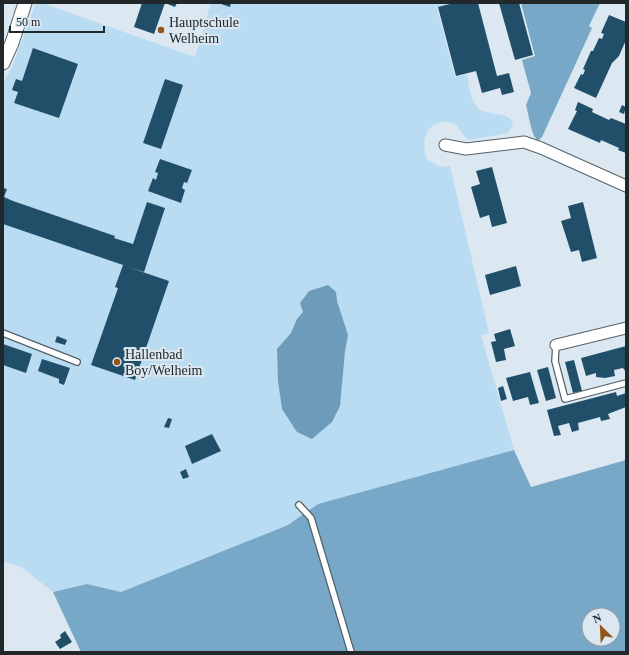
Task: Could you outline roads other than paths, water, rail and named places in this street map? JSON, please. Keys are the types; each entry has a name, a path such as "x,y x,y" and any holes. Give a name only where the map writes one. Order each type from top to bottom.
{"street":[{"path":"3,63 12,43 25,3"},
{"path":"445,145 466,149 524,142 541,148 626,186"},
{"path":"556,345 626,328"}],"lane":[{"path":"3,333 77,362"},
{"path":"556,345 555,361 565,399 626,383"},
{"path":"299,505 311,518 351,652"}],"place":[{"name":"Hauptschule Welheim","path":"161,30"},
{"name":"Hallenbad Boy/Welheim","path":"117,362"}]}
